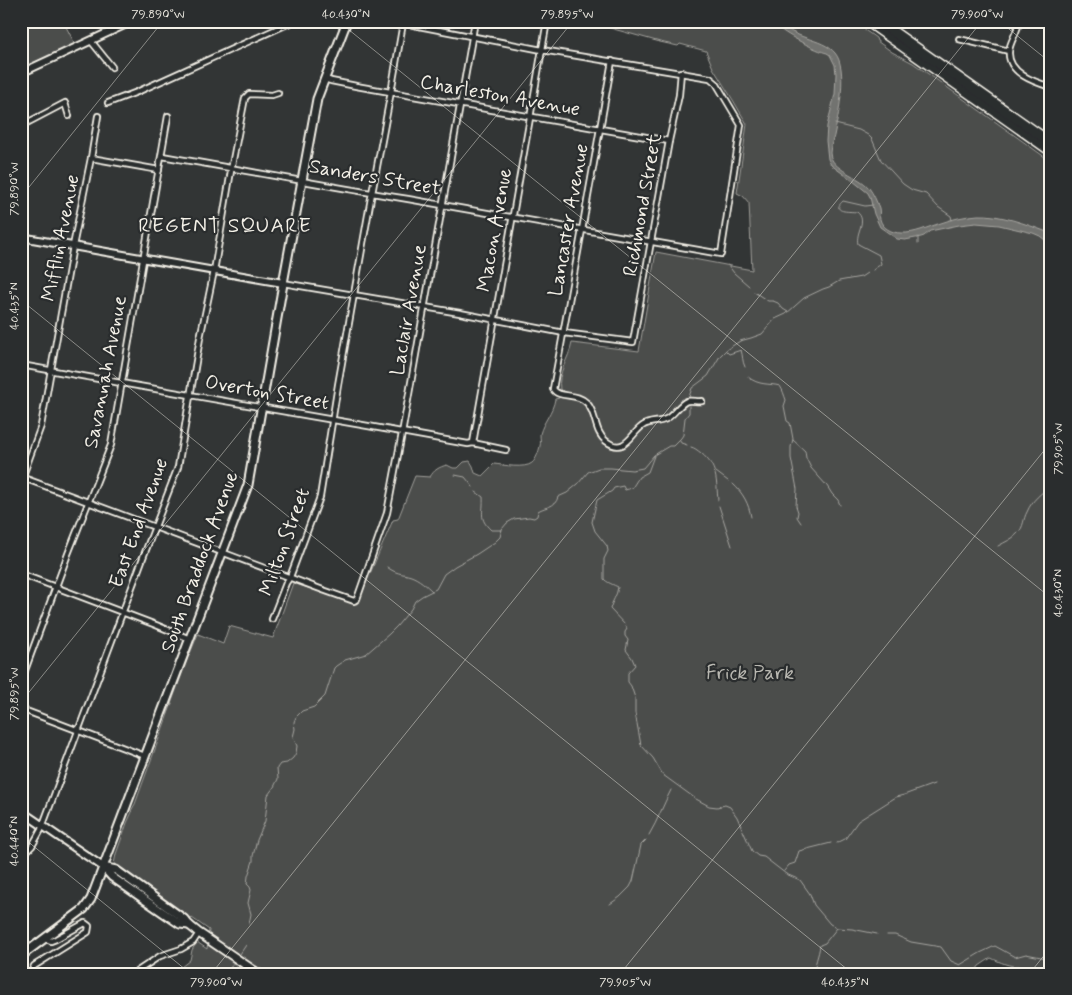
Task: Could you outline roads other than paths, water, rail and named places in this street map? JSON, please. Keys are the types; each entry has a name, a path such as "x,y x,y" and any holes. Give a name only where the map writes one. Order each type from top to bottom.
{"highway":[{"path":"867,21 1051,151"},
{"path":"878,21 1051,142"}],"main road":[{"name":"South Braddock Avenue","path":"21,956 84,909 91,899 248,485 317,99 347,21"},
{"path":"103,867 112,876 180,924 189,925"},
{"path":"103,867 116,870 184,919 201,934 259,974"},
{"path":"95,888 106,878 112,876"}],"street":[{"path":"21,72 134,21"},
{"path":"108,103 146,88 294,21"},
{"name":"Laclair Avenue","path":"290,577 351,600 357,599 385,520 403,433 475,21"},
{"name":"Macon Avenue","path":"471,446 547,21"},
{"path":"1019,21 1009,51 1010,62 1018,72 1034,82 1051,88"},
{"path":"354,295 403,23 542,50 646,68 681,72"},
{"path":"959,39 1009,51"},
{"path":"91,41 112,68"},
{"name":"Lancaster Avenue","path":"612,61 553,389 560,394 579,397 586,402 592,410 595,422 604,440 617,445 629,441 644,424 666,419 686,402 702,401"},
{"name":"Richmond Street","path":"564,333 633,342 679,95 681,72"},
{"name":"Sanders Street","path":"162,156 721,254 741,125 714,79 681,72"},
{"name":"Charleston Avenue","path":"325,79 669,142"},
{"name":"East End Avenue","path":"21,857 32,846 43,826 178,467 245,98 248,94 272,95 278,93"},
{"path":"21,126 65,103 69,116"},
{"name":"Mifflin Avenue","path":"22,478 41,426 98,116"},
{"name":"Savannah Avenue","path":"21,681 111,445 168,116"},
{"path":"91,158 159,170"},
{"path":"21,237 460,313 564,333"},
{"name":"Milton Street","path":"272,619 320,497 354,295"},
{"name":"Overton Street","path":"21,365 438,438 471,446 506,450"},
{"path":"22,478 290,577"},
{"path":"21,574 190,639"},
{"path":"21,709 146,756"},
{"path":"21,811 103,867"},
{"path":"30,974 34,966 88,932 89,926 85,923 51,941 46,938"},
{"path":"133,974 160,956 181,949 193,942 201,934"}],"waterway":[{"path":"835,124 859,130 868,135 872,139 881,160 903,184 912,190 926,194 938,207 951,216 952,220"},
{"path":"873,205 865,206 843,201 839,208 842,211 857,212 860,215 861,223 858,244 879,255 881,264 873,270"},
{"path":"918,237 918,244"},
{"path":"728,265 749,286"},
{"path":"689,397 692,388 708,376 720,356 726,350 740,341 762,334 775,319 786,314 804,298 839,281 861,277 867,273"},
{"path":"754,292 768,301 778,303 788,312"},
{"path":"726,351 729,354 741,350 745,367"},
{"path":"748,377 760,383 780,386 786,400 784,406 793,439 791,458 797,489 797,517 801,523"},
{"path":"249,924 251,914 248,903 251,890 247,884 248,876 257,840 265,821 268,795 278,779 277,768 280,764 287,763 296,753 297,746 293,737 296,717 302,711 314,707 325,696 334,668 345,660 366,654 397,626 415,601 436,589 444,574 495,542 500,537 502,529 507,523 514,519 534,518 537,516 538,511 555,503 558,497 567,493 578,484 588,472 599,468 632,470 643,468 654,455 669,446 673,446 683,435 689,406"},
{"path":"680,440 681,443 687,445"},
{"path":"793,440 805,451 811,468 838,500 840,505"},
{"path":"691,447 711,463 715,474 718,500"},
{"path":"654,456 648,472 639,477 632,488 625,490 623,486 614,488 597,500 592,522 595,531 607,546 608,551 604,559 604,579 618,587 610,609 627,629 625,632 628,640 626,650 635,665 628,673 628,682 635,698 635,713 641,745 653,758 663,775 696,799 709,806 725,805 730,807 737,817 752,851 758,856 764,857 786,874 800,880 810,894 814,905 830,924 837,928 877,934"},
{"path":"716,472 728,481"},
{"path":"455,475 465,477 473,487"},
{"path":"733,484 745,499 751,517"},
{"path":"998,546 1018,533 1031,504 1051,486"},
{"path":"476,492 483,497 482,515 484,522 491,530 502,530"},
{"path":"719,506 732,546"},
{"path":"387,567 417,579 432,591"},
{"path":"837,843 845,839 858,821 896,797 934,784"},
{"path":"649,835 671,790"},
{"path":"610,904 630,887 641,845 646,840"},
{"path":"784,871 789,865 795,863 799,851 831,843"},
{"path":"814,974 820,945 825,943 837,928"},
{"path":"887,935 895,935 911,942 941,947 951,961 960,965 995,946 1015,957 1026,954 1051,959"},
{"path":"238,957 246,945"},
{"path":"223,974 234,962"}],"district":[{"name":"REGENT SQUARE","path":"225,226"}],"park label":[{"name":"Frick Park","path":"750,673"}]}
